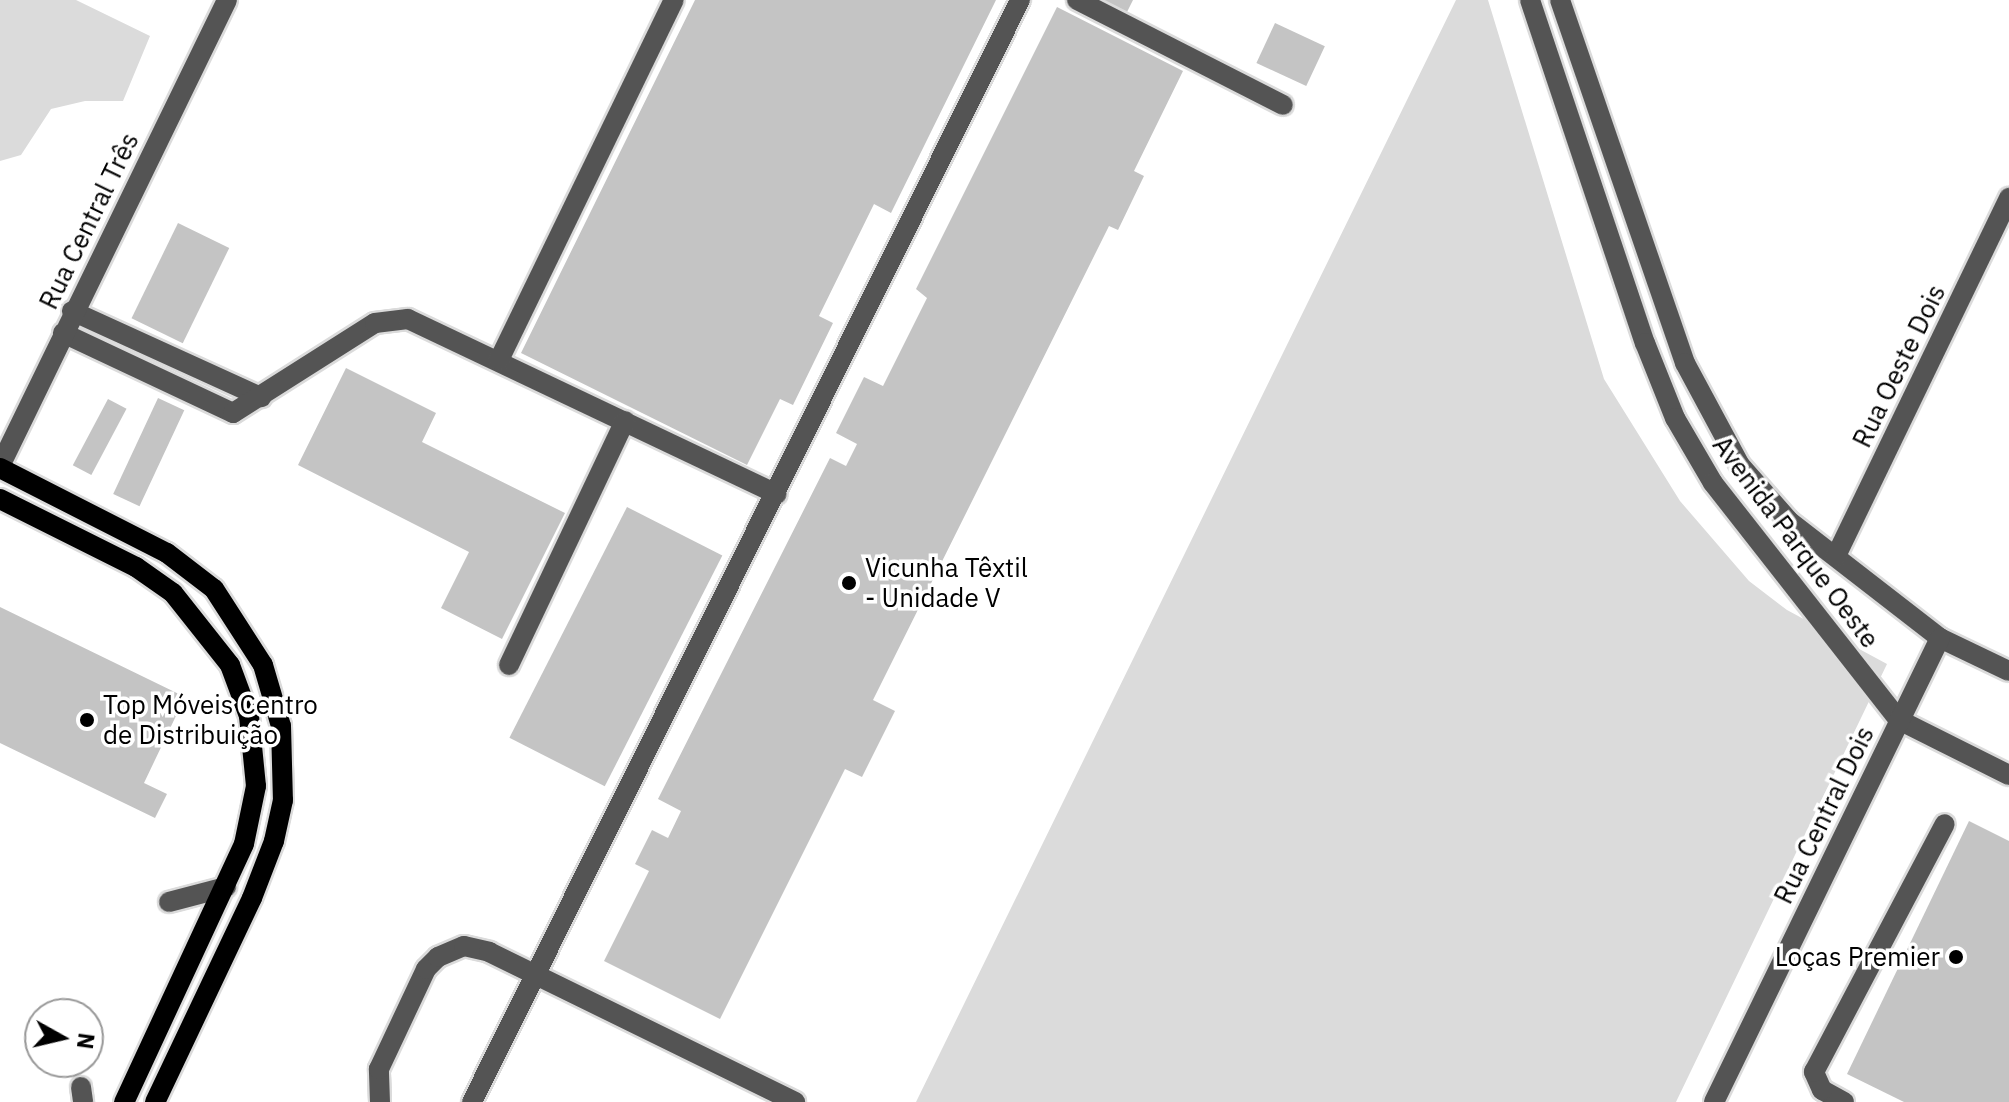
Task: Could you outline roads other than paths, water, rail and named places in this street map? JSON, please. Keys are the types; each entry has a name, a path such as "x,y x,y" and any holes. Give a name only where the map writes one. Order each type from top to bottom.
{"main road":[{"path":"0,467 167,553 196,573 246,632 276,704 284,762 274,841 252,898 155,1102"},
{"path":"0,499 156,579 198,619 230,665 249,716 256,786 244,844 124,1102"}],"street":[{"name":"Rua Central Três","path":"0,467 72,311 227,0"},
{"path":"499,360 674,0"},
{"path":"472,1102 1020,0"},
{"path":"1077,0 1283,105"},
{"name":"Avenida Parque Oeste","path":"1530,0 1675,418 1747,529 1899,720 2009,775"},
{"name":"Avenida Parque Oeste","path":"1560,0 1702,401 1751,481 1789,521 1940,638 2009,671"},
{"name":"Rua Oeste Dois","path":"1836,556 2009,198"},
{"path":"72,311 261,397"},
{"path":"63,333 233,413 375,323 395,319 424,324 777,494"},
{"path":"509,665 625,421"},
{"name":"Rua Central Dois","path":"1714,1102 1940,638"},
{"path":"1844,1102 1822,1090 1814,1072 1945,824"},
{"path":"169,902 226,887"},
{"path":"380,1102 379,1069 426,969 453,948 474,947 795,1102"}],"place":[{"name":"Vicunha Têxtil - Unidade V","path":"849,583"},
{"name":"Top Móveis Centro de Distribuição","path":"87,720"},
{"name":"Loças Premier","path":"1956,957"}]}
